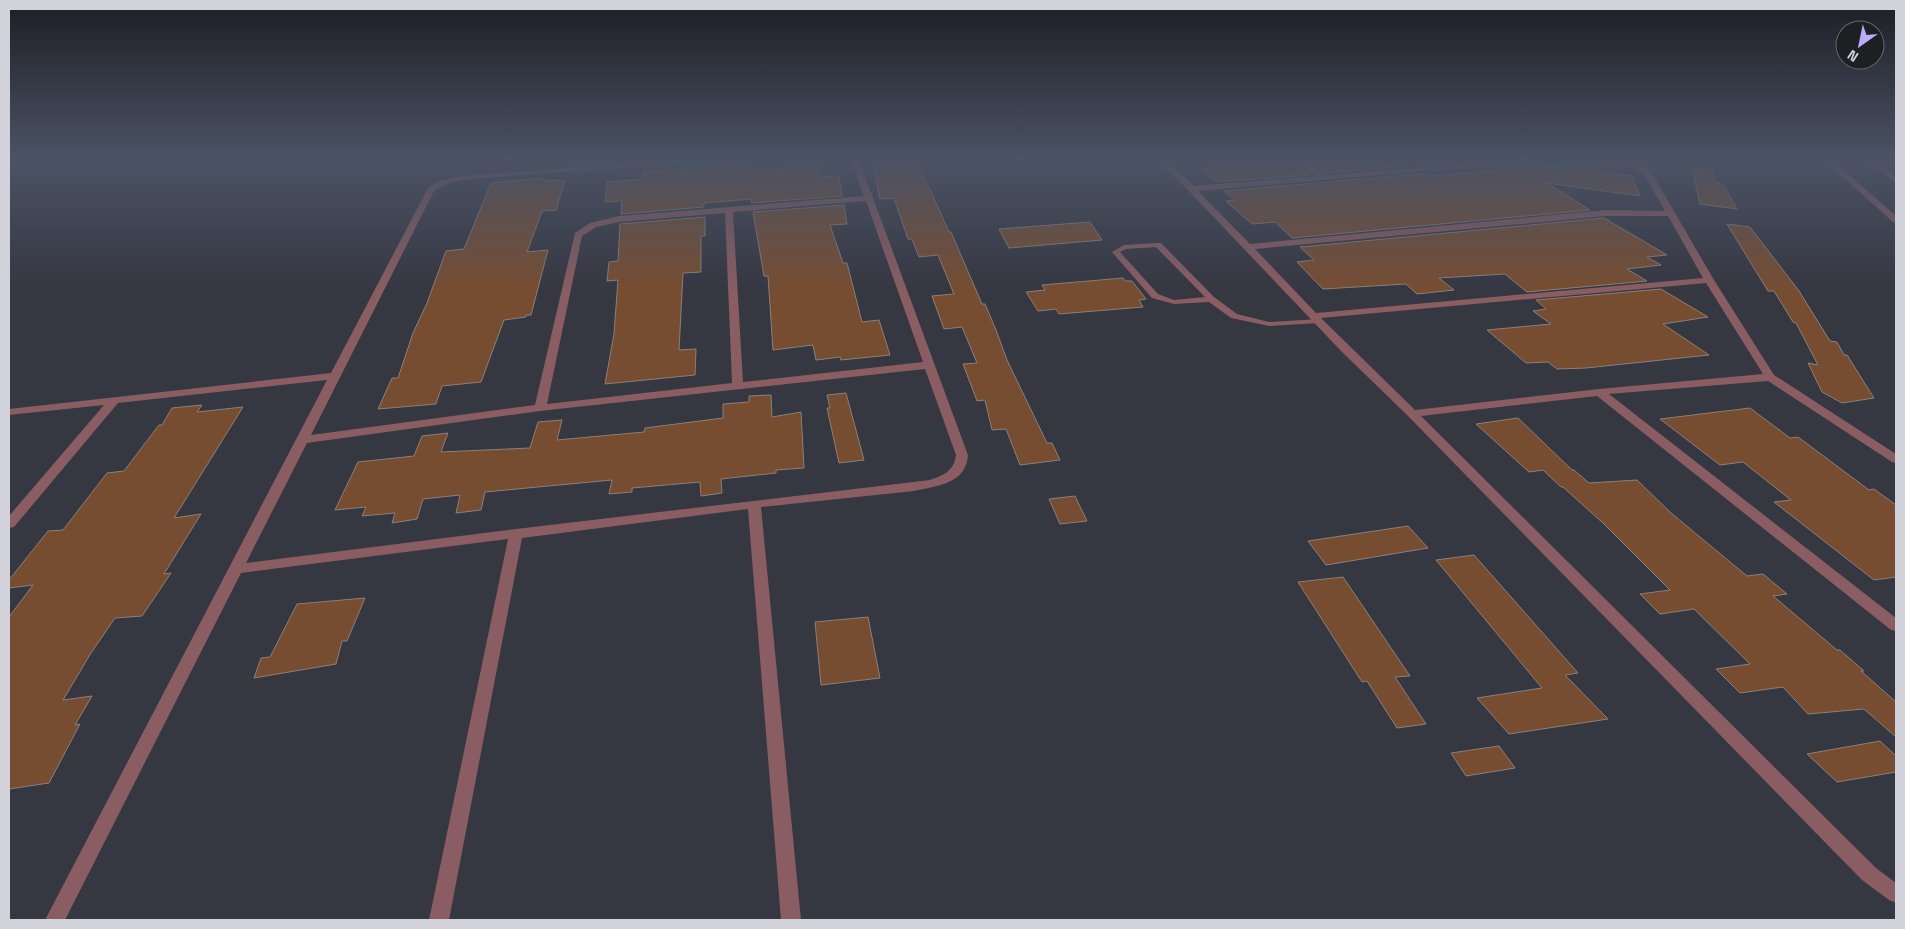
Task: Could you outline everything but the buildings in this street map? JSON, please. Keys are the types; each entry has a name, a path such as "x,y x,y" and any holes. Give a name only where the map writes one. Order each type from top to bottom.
{"street":[{"path":"55,920 424,203"},
{"path":"540,408 578,235 593,225 619,219 807,203"},
{"path":"237,569 754,504 914,487 950,477 960,466 962,455 871,203"},
{"path":"1206,203 1345,349 1412,414 1869,874 1896,894"},
{"path":"1665,203 1709,280 1770,377 1896,459"},
{"path":"1877,203 1896,220"},
{"path":"729,210 738,385"},
{"path":"1248,247 1606,213 1672,214"},
{"path":"1317,318 1709,280"},
{"path":"303,440 540,408 929,365"},
{"path":"9,412 335,376"},
{"path":"1412,414 1599,392 1770,377"},
{"path":"1599,392 1896,626"},
{"path":"9,524 114,400"},
{"path":"754,504 791,920"},
{"path":"439,920 516,533"}],"lane":[{"path":"1211,299 1174,302 1155,296 1116,252 1124,247 1158,245 1211,299 1234,316 1270,324 1317,318"}]}
